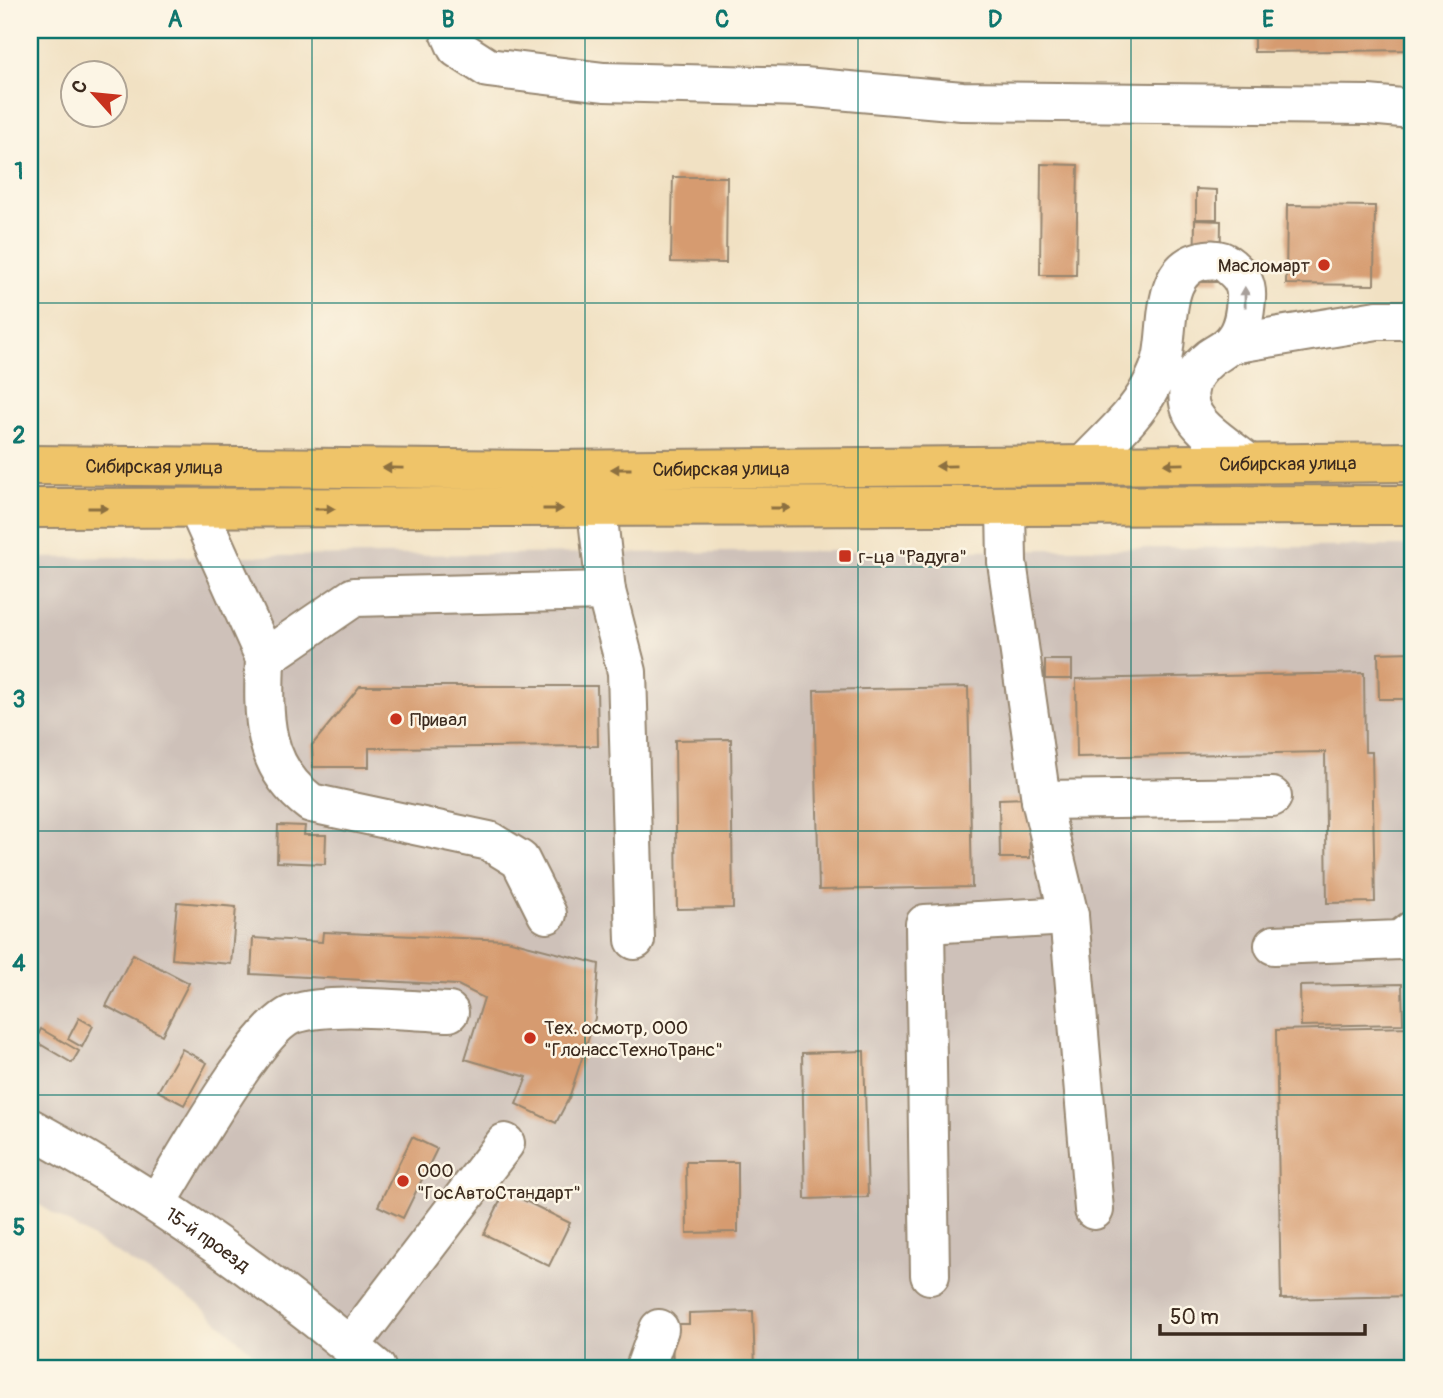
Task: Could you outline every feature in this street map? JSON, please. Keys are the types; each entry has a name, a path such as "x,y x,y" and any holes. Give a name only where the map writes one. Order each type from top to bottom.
{"main road":[{"name":"Сибирская улица","path":"30,465 545,470 1413,462"},
{"path":"1307,463 1308,507"},
{"name":"Сибирская улица","path":"30,508 597,509 1413,505"}],"street":[{"path":"449,30 457,48 488,68 604,82 804,87 962,101 1413,108"},
{"path":"1231,344 1242,323 1247,289 1240,276 1224,261 1196,261 1182,272 1173,286 1176,374 1187,390 1188,404 1193,414 1205,429 1248,463"},
{"path":"1084,465 1148,393 1176,374 1209,359 1231,344 1377,320 1413,320"},
{"path":"1006,508 1007,562 1041,800 1069,916 1094,1210"},
{"path":"198,509 265,658 264,703 275,765 290,788 312,803 489,841 520,860 547,914"},
{"path":"597,509 606,591 627,671 635,940"},
{"path":"265,658 354,597 606,591"},
{"path":"1041,800 1272,797"},
{"path":"930,1275 925,924 1069,916"},
{"path":"1274,946 1400,940 1413,930"},
{"path":"157,1203 227,1092 273,1027 292,1015 318,1009 449,1013"},
{"name":"15-й проезд","path":"30,1128 157,1203 226,1250 363,1357"},
{"path":"363,1357 505,1143"},
{"path":"645,1368 659,1329"}],"shaded area":[{"path":"1413,546 1413,1368 270,1368 197,1303 30,1199 30,558"}],"building":[{"path":"866,30 894,30 884,35"},
{"path":"1254,30 1413,30 1413,50 1254,52"},
{"path":"1041,164 1078,165 1076,275 1040,275"},
{"path":"673,177 727,177 726,263 671,262"},
{"path":"1196,189 1217,190 1217,219 1196,219"},
{"path":"1287,205 1375,206 1374,285 1286,284"},
{"path":"1195,220 1221,221 1220,282 1194,282"},
{"path":"1413,652 1413,699 1379,699 1378,653"},
{"path":"1045,660 1072,660 1072,679 1045,679"},
{"path":"1364,673 1365,752 1372,752 1375,902 1327,903 1325,752 1077,757 1076,679"},
{"path":"360,686 597,686 598,746 369,748 369,767 313,767 312,745"},
{"path":"968,687 972,887 819,890 814,690"},
{"path":"731,739 733,908 677,909 675,740"},
{"path":"1029,798 1030,858 1000,858 999,799"},
{"path":"278,825 305,826 304,835 326,835 325,864 277,862"},
{"path":"177,902 236,907 231,964 172,959"},
{"name":"Тех. осмотр, ООО \"ГлонассТехноТранс\"","path":"323,932 507,940 599,964 595,1018 569,1098 556,1123 516,1104 527,1077 465,1059 484,998 458,985 251,974 253,938 322,942"},
{"path":"133,954 189,983 162,1035 106,1006"},
{"path":"1402,984 1403,1024 1301,1026 1300,986"},
{"path":"79,1018 93,1026 82,1047 68,1039"},
{"path":"1413,1027 1413,1296 1281,1299 1276,1030"},
{"path":"41,1029 79,1051 72,1063 35,1041"},
{"path":"182,1049 207,1063 184,1105 158,1091"},
{"path":"864,1051 868,1197 805,1199 802,1053"},
{"path":"412,1137 437,1149 403,1218 378,1206"},
{"path":"686,1162 738,1162 738,1232 687,1233"},
{"path":"505,1191 570,1223 549,1266 484,1234"},
{"path":"753,1311 755,1368 673,1368 672,1333 678,1333 678,1324 689,1324 689,1313"}],"place":[{"name":"Масломарт","path":"1324,265"},
{"name":"г-ца \"Радуга\"","path":"845,556"},
{"name":"Привал","path":"396,719"},
{"name":"Тех. осмотр, ООО \"ГлонассТехноТранс\"","path":"530,1038"},
{"name":"ООО \"ГосАвтоСтандарт\"","path":"403,1181"}]}
